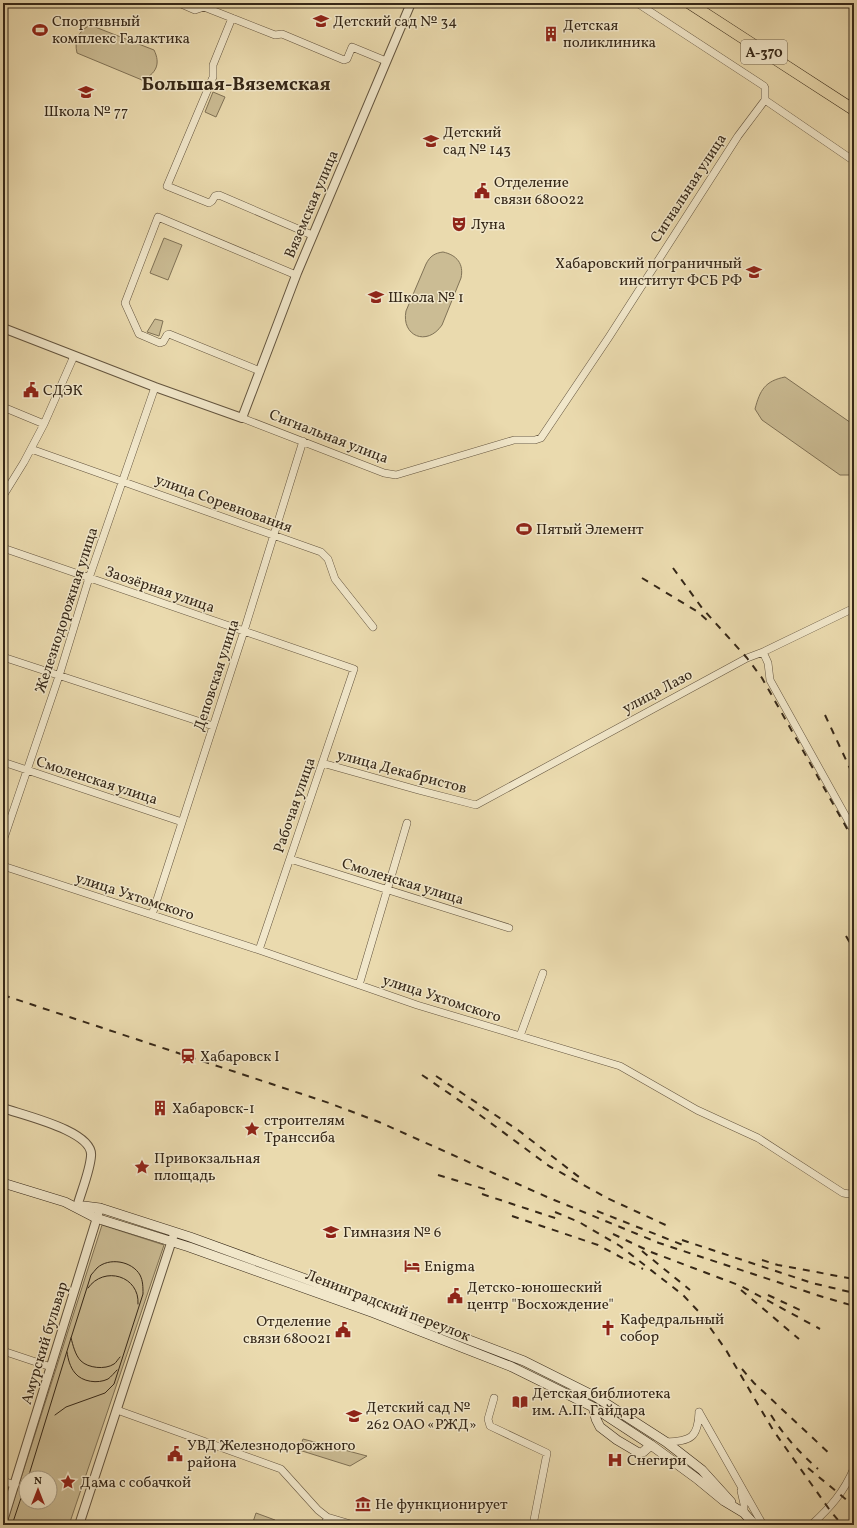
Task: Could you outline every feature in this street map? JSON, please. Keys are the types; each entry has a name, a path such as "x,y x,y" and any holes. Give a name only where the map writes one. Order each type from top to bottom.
{"highway":[{"name":"А-370","path":"689,3 854,110"}],"main road":[{"name":"Ленинградский переулок","path":"3,1183 65,1202 96,1218 221,1258 374,1313 512,1367 593,1407 651,1445 696,1478 724,1501 744,1513 755,1525"},
{"name":"Ленинградский переулок","path":"77,1207 84,1206 100,1208 190,1237 383,1307 524,1361 596,1397 666,1442 702,1470 736,1508"},
{"path":"593,1407 597,1423 606,1433 639,1453 643,1452 651,1445"}],"street":[{"path":"179,3 195,10 204,7 275,36 282,34 344,60 347,59 352,46 386,61"},
{"name":"Вяземская улица","path":"242,418 312,235 411,3"},
{"path":"637,3 764,86 765,100 854,161"},
{"path":"232,18 213,65 212,77 167,186 209,203 215,196 219,195 312,235"},
{"name":"Сигнальная улица","path":"3,328 384,473 396,475 514,440 535,440 541,438 605,343 738,136 765,100"},
{"path":"260,371 169,334 163,342 160,343 139,334 125,303 158,217 296,275"},
{"path":"3,496 44,424 74,356"},
{"name":"Железнодорожная улица","path":"3,841 59,676 89,578 155,387"},
{"path":"3,407 44,424"},
{"name":"Деповская улица","path":"152,915 244,631 303,441"},
{"name":"улица Соревнования","path":"31,449 321,552 328,559 335,579 373,628"},
{"name":"Заозёрная улица","path":"3,548 354,669"},
{"name":"улица Лазо","path":"476,805 747,658 763,652 854,608"},
{"path":"763,652 768,663 770,680 854,831"},
{"path":"3,657 213,726"},
{"name":"Рабочая улица","path":"259,950 354,669"},
{"name":"Смоленская улица","path":"3,762 182,822"},
{"name":"улица Декабристов","path":"322,763 476,805"},
{"path":"359,985 408,823"},
{"name":"Смоленская улица","path":"290,858 509,928"},
{"name":"улица Ухтомского","path":"3,866 259,950 417,1005 620,1066 697,1110 758,1138 843,1192 849,1194 854,1192"},
{"path":"520,1036 543,973"},
{"path":"3,1108 69,1131 86,1141 92,1155 77,1207"},
{"name":"Амурский бульвар","path":"3,1521 100,1208"},
{"path":"79,1525 175,1232"},
{"path":"3,1351 51,1367"},
{"path":"494,1398 488,1418 490,1426 546,1451 547,1453 533,1525"},
{"path":"117,1410 281,1469 318,1510 327,1517 354,1525"},
{"path":"666,1442 685,1440 695,1433 698,1426 699,1412 764,1525"},
{"path":"811,1525 829,1509 840,1495 854,1468"},
{"path":"3,1481 15,1485"},
{"path":"738,1481 744,1504 744,1513"},
{"path":"325,1525 327,1517"}],"shaded area":[{"path":"90,25 154,50 157,64 154,72 142,80 77,53 76,44 78,37 82,30"},
{"path":"213,92 225,97 216,117 205,112"},
{"path":"164,238 182,245 168,280 150,273"},
{"path":"443,252 456,258 461,268 461,278 442,325 436,332 429,336 416,336 407,327 405,320 406,311 429,259 433,255"},
{"path":"155,319 163,321 159,336 147,332"},
{"path":"785,377 854,425 854,472 849,475 840,475 762,420 755,409 761,392 768,384"},
{"path":"102,1225 164,1245 69,1525 6,1525 18,1488 18,1510 58,1510 58,1470 24,1470"},
{"path":"303,1439 367,1456 350,1466 299,1450"},
{"path":"256,1513 275,1520 273,1525 252,1525"}],"tram line":[{"path":"30,1470 91,1275 97,1268 108,1262 120,1262 132,1266 141,1277 143,1294 114,1384 105,1393 66,1407 55,1415"},
{"path":"88,1288 95,1281 103,1277 120,1277 133,1286 137,1294 138,1304"},
{"path":"71,1338 77,1356 81,1361 92,1367 101,1368 110,1366 120,1357"},
{"path":"67,1352 73,1371 78,1376 86,1380 95,1382 104,1381 117,1370"},
{"path":"12,1525 18,1507"}],"railway":[{"path":"673,568 702,608 747,658 762,678 854,841"},
{"path":"642,578 698,612 707,620"},
{"path":"825,715 854,777"},
{"path":"846,936 854,950"},
{"path":"3,995 329,1103 379,1122 547,1197 659,1243 854,1306"},
{"path":"422,1075 469,1107 549,1166 607,1198 670,1227"},
{"path":"436,1076 518,1130 579,1177"},
{"path":"438,1175 491,1191"},
{"path":"482,1194 561,1220"},
{"path":"597,1211 688,1247"},
{"path":"555,1212 579,1222 620,1246 683,1295 699,1312 726,1350 773,1430 842,1525"},
{"path":"512,1216 598,1245 643,1269"},
{"path":"613,1234 651,1252 741,1286 820,1329"},
{"path":"682,1240 812,1283 854,1293"},
{"path":"642,1251 690,1290"},
{"path":"762,1260 778,1265 854,1279"},
{"path":"741,1290 799,1339"},
{"path":"768,1295 804,1312"},
{"path":"742,1369 754,1383 831,1455"},
{"path":"771,1415 793,1444 818,1469"},
{"path":"808,1468 854,1506"}],"place":[{"name":"Детский сад № 34","path":"321,21"},
{"name":"Спортивный комплекс Галактика","path":"40,30"},
{"name":"Детская поликлиника","path":"551,34"},
{"name":"Школа № 77","path":"86,92"},
{"name":"Детский сад № 143","path":"431,141"},
{"name":"Отделение связи 680022","path":"482,191"},
{"name":"Луна","path":"459,224"},
{"name":"Хабаровский пограничный институт ФСБ РФ","path":"754,272"},
{"name":"Школа № 1","path":"376,297"},
{"name":"СДЭК","path":"31,390"},
{"name":"Пятый Элемент","path":"524,529"},
{"name":"Хабаровск I","path":"188,1056"},
{"name":"Хабаровск-1","path":"160,1108"},
{"name":"строителям Транссиба","path":"252,1129"},
{"name":"Привокзальная площадь","path":"142,1167"},
{"name":"Гимназия № 6","path":"331,1232"},
{"name":"Enigma","path":"412,1266"},
{"name":"Детско-юношеский центр \"Восхождение\"","path":"455,1296"},
{"name":"Кафедральный собор","path":"608,1328"},
{"name":"Отделение связи 680021","path":"343,1330"},
{"name":"Детская библиотека им. А.П. Гайдара","path":"520,1402"},
{"name":"Детский сад № 262 ОАО «РЖД»","path":"354,1416"},
{"name":"УВД Железнодорожного района","path":"175,1454"},
{"name":"Снегири","path":"615,1460"},
{"name":"Дама с собачкой","path":"68,1482"},
{"name":"Не функционирует","path":"363,1504"}],"district":[{"name":"Большая-Вяземская","path":"236,83"}]}
